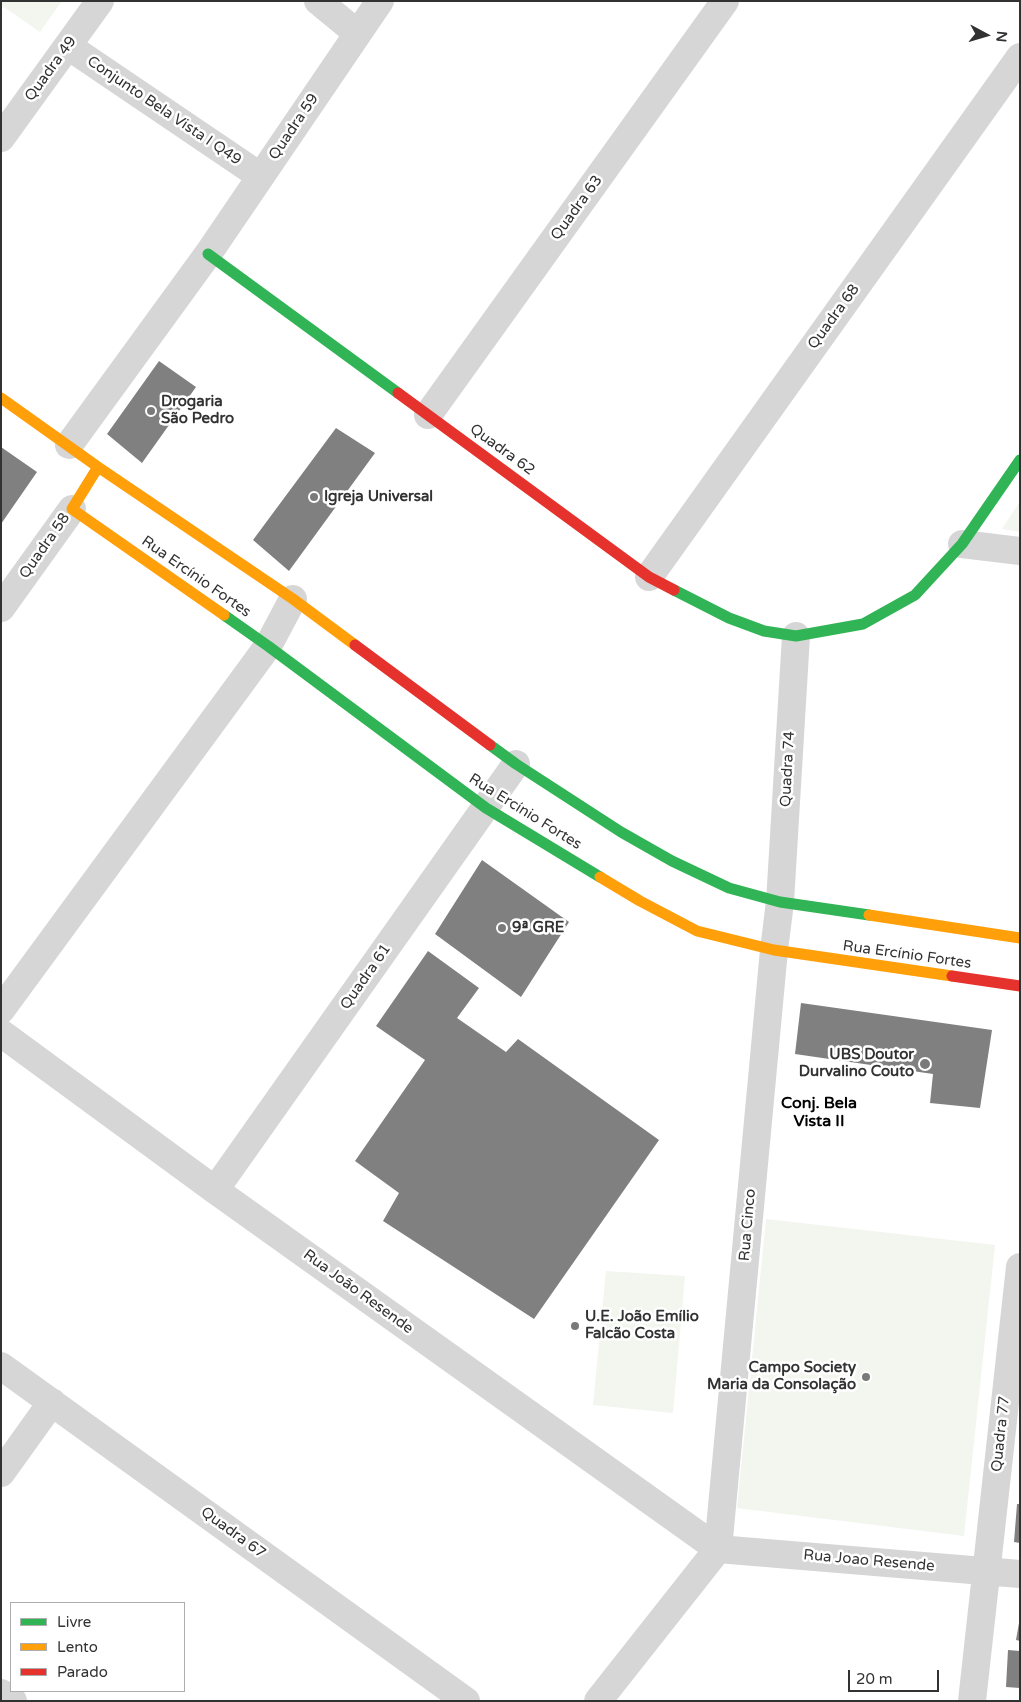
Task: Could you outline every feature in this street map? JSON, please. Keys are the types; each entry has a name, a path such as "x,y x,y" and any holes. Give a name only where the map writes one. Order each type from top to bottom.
{"street":[{"name":"Quadra 49","path":"1,138 100,1"},
{"path":"318,1 357,33"},
{"name":"Quadra 59","path":"69,445 208,254 380,1"},
{"name":"Quadra 63","path":"428,415 725,1"},
{"name":"Conjunto Bela Vista I Q49","path":"68,46 260,176"},
{"name":"Quadra 68","path":"648,577 1020,57"},
{"name":"Quadra 62","path":"208,254 648,577 729,618 764,631 796,636 863,624 915,595 962,544 1020,460"},
{"path":"1,398 98,467 293,599 516,764 621,832 672,861 729,888 780,902 1020,938"},
{"path":"72,509 98,467"},
{"name":"Quadra 58","path":"1,608 72,509"},
{"name":"Rua Ercínio Fortes","path":"72,509 268,646 486,808 640,901 698,931 774,950 1020,986"},
{"path":"962,544 1020,551"},
{"path":"1,1010 268,646 293,599"},
{"name":"Quadra 74","path":"780,902 796,636"},
{"name":"Quadra 61","path":"215,1190 516,764"},
{"name":"Rua Cinco","path":"718,1549 780,902"},
{"name":"Rua João Resende","path":"1,1033 215,1190 718,1549"},
{"name":"Quadra 77","path":"972,1701 1020,1267"},
{"name":"Quadra 67","path":"1,1366 466,1701"},
{"path":"1,1473 52,1402"},
{"path":"598,1701 718,1549"},
{"name":"Rua Joao Resende","path":"718,1549 1020,1574"},
{"path":"1,1692 13,1701"}],"shaded area":[{"path":"1,1 62,1 40,32 1,5"},
{"path":"1020,501 1020,532 1002,529"},
{"name":"Campo Society Maria da Consolação","path":"766,1219 995,1245 964,1536 737,1508"},
{"path":"606,1271 685,1276 673,1413 593,1405"}],"building":[{"name":"Drogaria São Pedro","path":"159,361 196,387 142,463 107,434"},
{"name":"Igreja Universal","path":"336,428 375,453 289,571 253,540"},
{"path":"1,447 37,472 1,524"},
{"name":"9ª GRE","path":"482,860 569,922 521,997 435,934"},
{"path":"428,951 479,988 457,1018 506,1052 518,1039 659,1140 534,1319 383,1221 399,1193 355,1161 425,1060 376,1026"},
{"name":"UBS Doutor Durvalino Couto","path":"801,1003 992,1030 980,1108 930,1103 933,1074 795,1054"},
{"path":"1017,1504 1020,1504 1020,1543 1014,1542"},
{"path":"1020,1623 1020,1641 1016,1640"},
{"path":"1008,1650 1020,1651 1020,1688 1006,1687"}],"traffic: fast":[{"path":"208,254 398,393"},
{"path":"674,590 729,618 764,631 796,636 863,624 915,595 962,544 1020,460"},
{"path":"224,615 486,808 600,877"},
{"path":"490,745 621,832 672,861 729,888 780,902 869,915"}],"traffic: slow":[{"path":"1,398 98,467 293,599 355,645"},
{"path":"98,467 72,509 224,615"},
{"path":"600,877 640,901 697,931 774,950 952,976"},
{"path":"869,915 1020,938"}],"traffic: jam":[{"path":"398,393 649,577 674,590"},
{"path":"355,645 490,745"},
{"path":"952,976 1020,986"}],"place":[{"name":"Drogaria São Pedro","path":"151,411"},
{"name":"Igreja Universal","path":"314,497"},
{"name":"9ª GRE","path":"502,928"},
{"name":"UBS Doutor Durvalino Couto","path":"925,1064"},
{"name":"U.E. João Emílio Falcão Costa","path":"575,1326"},
{"name":"Campo Society Maria da Consolação","path":"866,1377"}],"district":[{"name":"Conj. Bela Vista II","path":"819,1113"}]}
